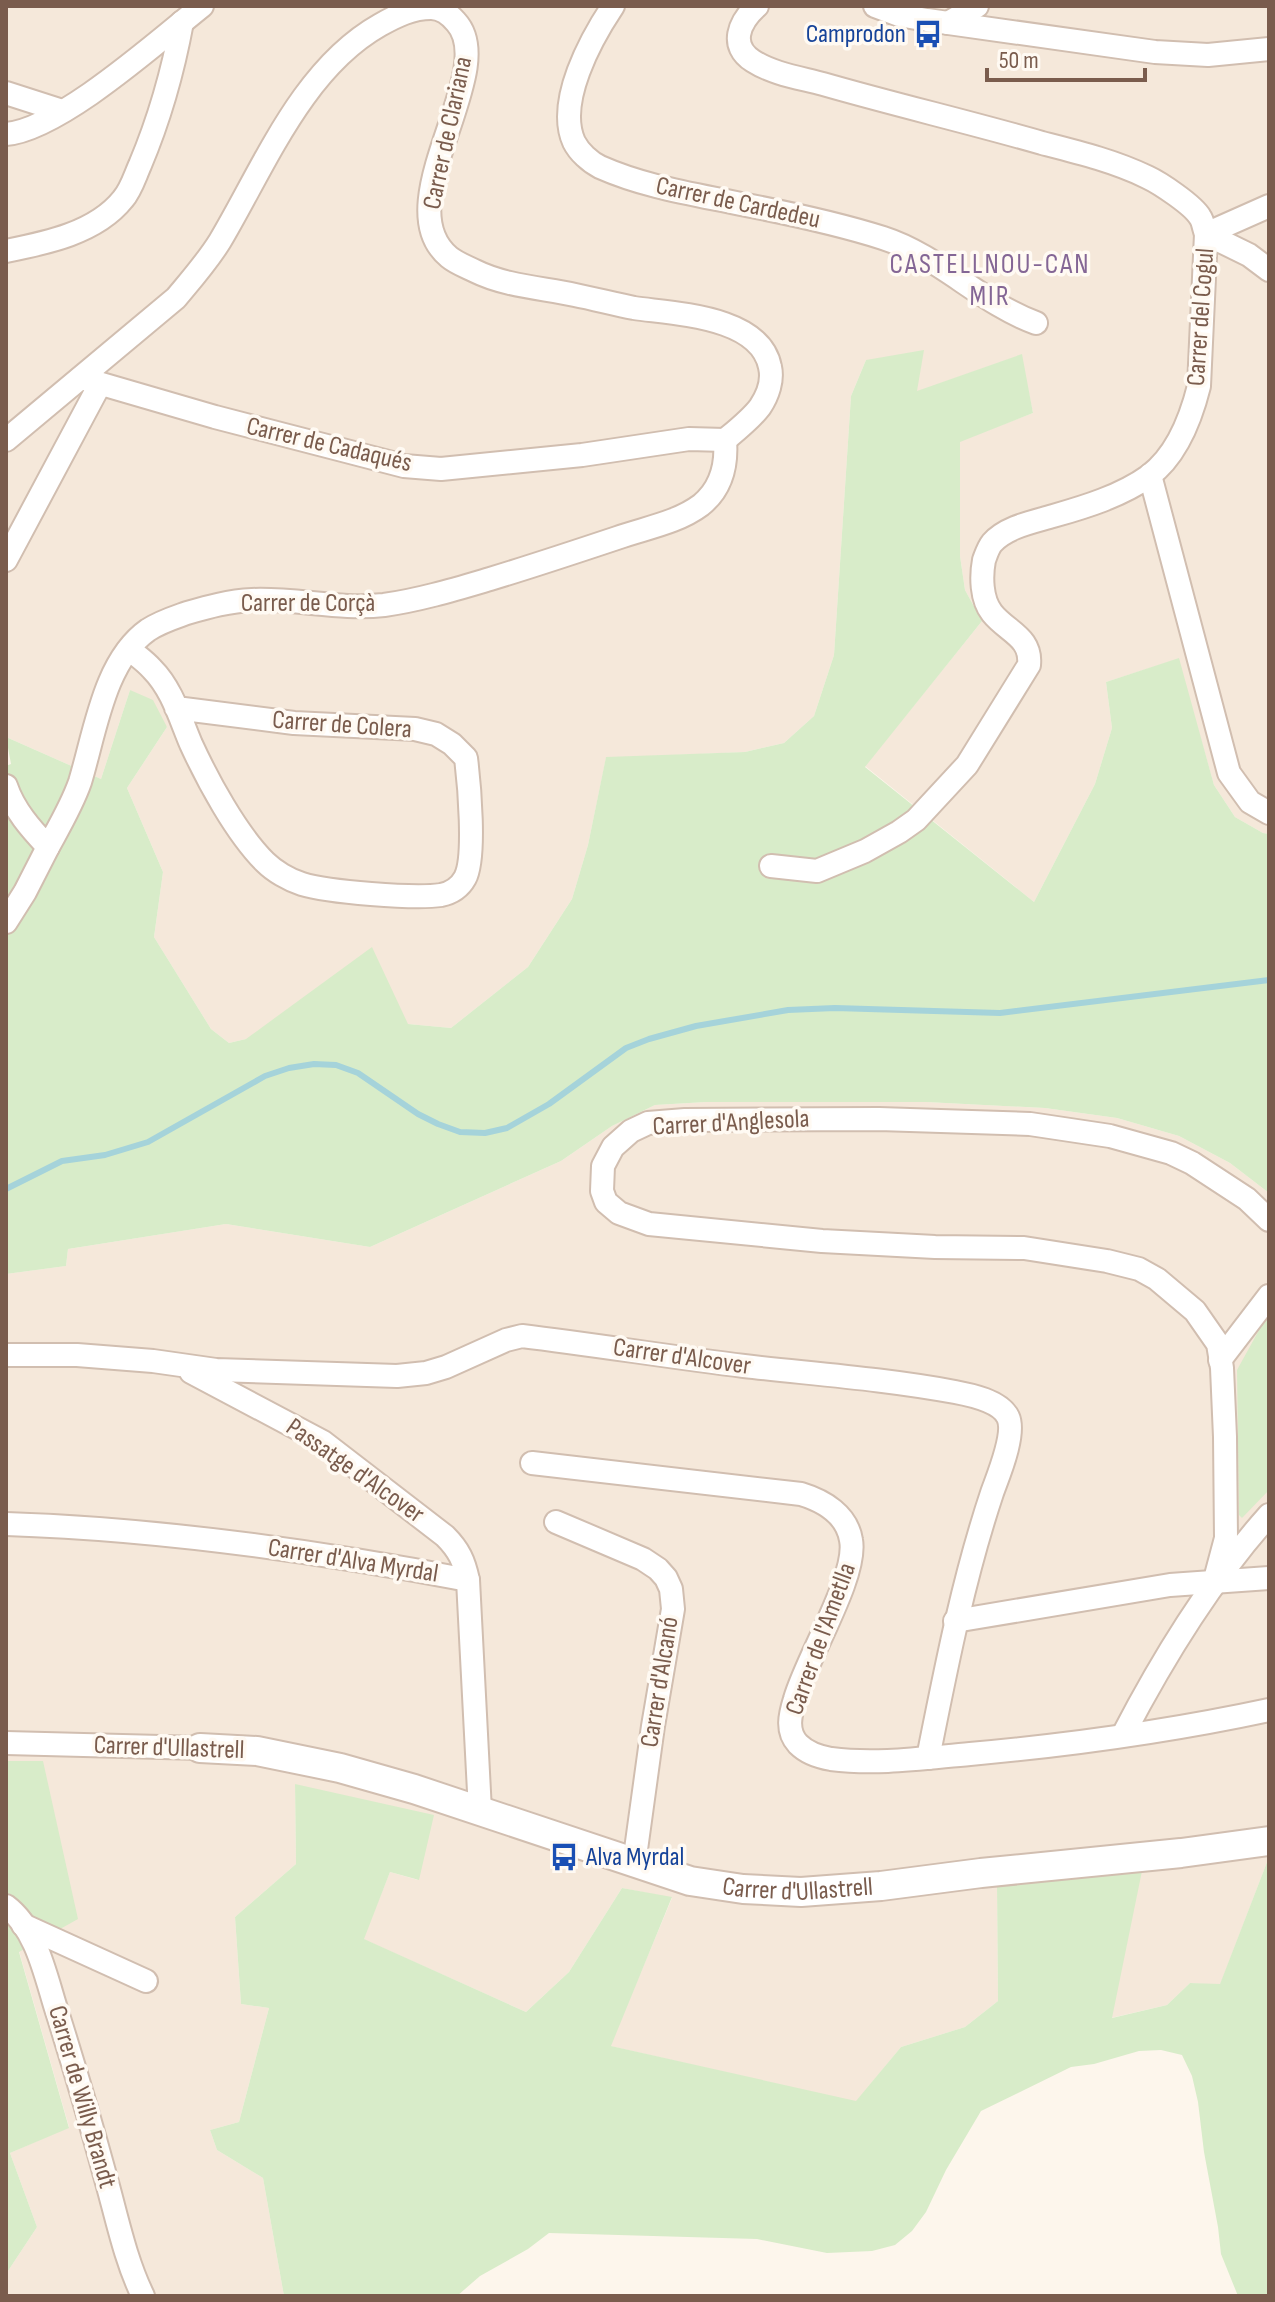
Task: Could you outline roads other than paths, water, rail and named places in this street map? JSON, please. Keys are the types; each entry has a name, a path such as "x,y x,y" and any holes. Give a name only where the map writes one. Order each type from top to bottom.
{"street":[{"path":"6,134 32,128 99,87 202,6"},
{"name":"Carrer de Cardedeu","path":"613,6 587,48 570,105 570,128 574,143 597,166 678,192 843,226 888,240 922,256 1015,315 1036,323"},
{"name":"Carrer del Cogul","path":"757,6 738,34 738,43 753,61 846,91 1085,155 1148,177 1173,192 1200,216 1206,234 1199,386 1182,433 1167,456 1150,475 1101,500 1025,524 1003,535 992,544 985,556 982,578 984,595 991,612 1024,642 1030,653 1029,665 967,765 916,820 865,851 817,871 771,866"},
{"path":"875,6 899,15 1155,52 1208,55 1269,49"},
{"path":"948,23 977,6"},
{"name":"Carrer de Clariana","path":"6,440 90,381 196,275 220,241 237,207 302,101 330,64 371,30 400,14 419,8 436,8 450,15 461,27 466,41 467,58 460,93 429,198 429,220 436,242 449,257 481,274 530,287 712,320 735,328 756,342 768,355 772,375 768,390 760,407 725,440"},
{"path":"6,251 84,229 123,199 146,151 174,63 182,22"},
{"path":"6,93 62,111"},
{"path":"1206,234 1269,206"},
{"path":"1206,234 1249,255 1269,270"},
{"path":"6,560 90,381"},
{"name":"Carrer de Cadaqués","path":"90,381 404,466 441,469 582,455 689,439 725,440"},
{"name":"Carrer de Corçà","path":"48,847 70,808 108,688 120,661 147,630 165,620 215,604 252,600 383,605 460,588 664,524 701,505 715,490 726,461 725,440"},
{"path":"1150,475 1229,773 1250,802 1269,813"},
{"name":"Carrer de Colera","path":"129,649 152,669 170,693 176,708 204,771 251,846 280,873 301,884 409,895 440,895 454,891 464,880 470,865 471,841 466,758 436,734 415,729 294,723 176,708"},
{"path":"6,786 29,827 48,847 6,922"},
{"name":"Carrer d'Anglesola","path":"1214,1583 1226,1538 1225,1437 1218,1344 1195,1311 1157,1279 1139,1269 1024,1248 822,1241 649,1224 619,1213 606,1202 602,1191 603,1166 621,1137 648,1123 733,1118 1030,1124 1110,1136 1171,1153 1237,1193 1269,1220"},
{"path":"1220,1360 1269,1296"},
{"name":"Carrer d'Alcover","path":"6,1355 77,1355 270,1373 397,1376 446,1367 522,1336 944,1390 987,1401 1008,1417 1007,1448 955,1621 928,1758"},
{"name":"Passatge d'Alcover","path":"176,1364 323,1442 445,1536 465,1561 468,1580"},
{"name":"Carrer de l'Ametlla","path":"532,1463 801,1494 819,1499 842,1518 849,1530 852,1557 837,1600 798,1688 790,1723 797,1743 805,1750 829,1759 869,1761 1016,1750 1269,1710"},
{"path":"1123,1735 1175,1641 1214,1583 1269,1515"},
{"name":"Carrer d'Alcanó","path":"556,1522 643,1559 658,1569 671,1589 673,1609 634,1864"},
{"name":"Carrer d'Alva Myrdal","path":"6,1524 181,1537 373,1562 468,1580 480,1811"},
{"path":"955,1621 1170,1585 1269,1578"},
{"name":"Carrer d'Ullastrell","path":"6,1743 257,1751 340,1768 414,1789 634,1864 717,1887 801,1892 881,1886 1269,1841"},
{"name":"Carrer de Willy Brandt","path":"6,1906 23,1925 45,1972 126,2251 143,2296"},
{"path":"23,1925 146,1981"}],"waterway":[{"path":"6,1189 62,1161 105,1155 148,1142 265,1076 289,1068 336,1065 358,1073 438,1124 460,1132 485,1133 507,1128 549,1104 626,1048 696,1026 788,1010 835,1008 1000,1013 1269,980"}],"place":[{"name":"Camprodon","path":"928,34"},
{"name":"Alva Myrdal","path":"564,1857"}],"district":[{"name":"CASTELLNOU-CAN MIR","path":"990,280"}]}
